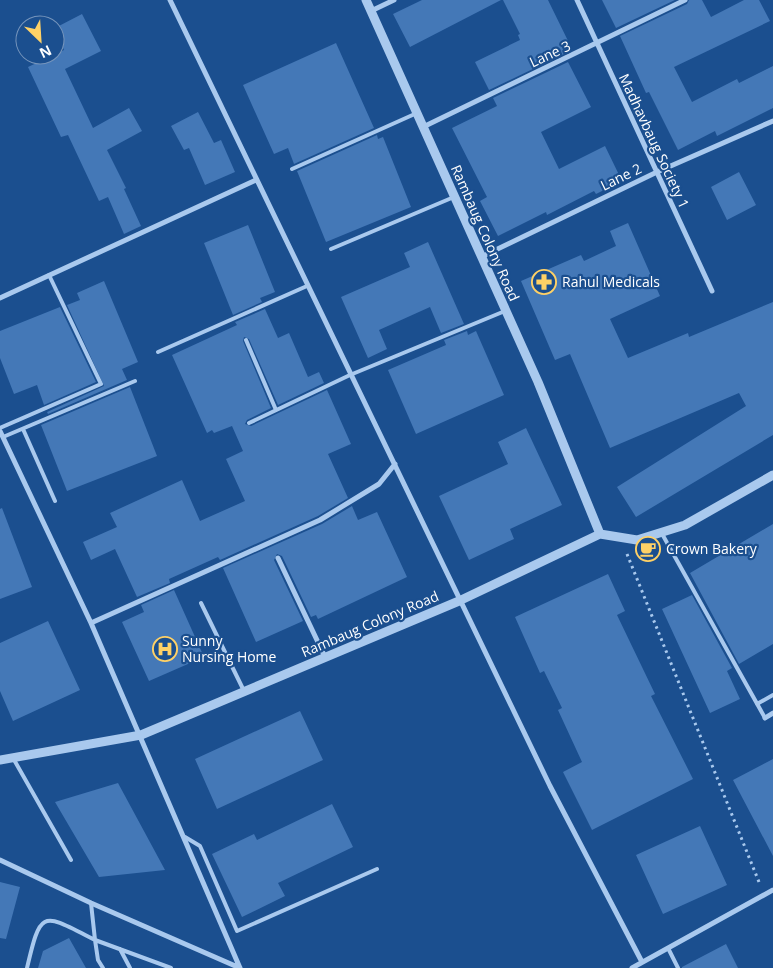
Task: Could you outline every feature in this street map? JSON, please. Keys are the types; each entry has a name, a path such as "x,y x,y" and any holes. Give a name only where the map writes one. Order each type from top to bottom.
{"street":[{"path":"170,0 350,375 395,464 459,601 550,786 642,962"},
{"name":"Rambaug Colony Road","path":"0,760 141,735 459,601 600,534 538,382 366,0"},
{"path":"371,11 394,0"},
{"name":"Madhavbaug Society 1","path":"577,0 712,291"},
{"name":"Lane 3","path":"423,127 686,0"},
{"name":"Lane 2","path":"481,257 657,172 773,121"},
{"path":"0,298 256,180"},
{"path":"0,429 91,622 240,968"},
{"path":"91,622 320,520 379,484 395,464"},
{"path":"600,534 637,540 685,525 773,475"},
{"path":"278,558 325,658"},
{"path":"764,718 773,713"},
{"path":"0,860 91,904 240,968"},
{"path":"632,968 773,890"}],"lane":[{"path":"292,169 417,113"},
{"path":"330,249 454,197"},
{"path":"0,429 101,384 49,275"},
{"path":"158,352 307,286"},
{"path":"249,423 350,375 505,311"},
{"path":"246,340 276,410"},
{"path":"3,437 135,381"},
{"path":"23,429 55,501"},
{"path":"661,532 764,718"},
{"path":"201,603 244,692"},
{"path":"757,704 773,695"},
{"path":"13,758 70,860"},
{"path":"185,837 200,846 237,931 377,869"},
{"path":"91,904 98,960 103,968"},
{"path":"27,968 36,932 40,924 46,920 56,921 95,940 171,968"},
{"path":"668,948 678,968"},
{"path":"120,949 130,968"}],"path":[{"path":"620,538 764,895"}],"building":[{"path":"422,0 501,0 410,47 393,14"},
{"path":"503,0 548,0 571,47 563,52 564,54 489,90 475,62 520,40 518,35 520,34"},
{"path":"602,0 675,0 616,28"},
{"path":"689,0 702,0 711,17 744,0 759,0 770,21 674,67 692,102 737,79 739,83 773,66 773,108 717,136 715,131 678,150 649,92 646,93 620,36 687,4"},
{"path":"82,14 101,51 65,69 93,128 129,108 142,131 107,150 126,188 124,189 141,226 124,234 108,197 99,201 68,135 61,137 28,67 32,65 65,65 65,23"},
{"path":"336,43 374,128 294,164 288,148 274,154 243,85"},
{"path":"568,62 591,107 541,132 559,169 605,146 622,181 596,194 594,191 547,215 546,212 498,236 480,201 487,197 452,128 497,106 493,98"},
{"path":"198,112 214,143 221,140 235,172 205,185 189,148 184,150 171,126"},
{"path":"377,135 378,139 383,137 411,207 326,242 297,171"},
{"path":"739,172 756,205 727,220 711,187"},
{"path":"628,223 660,296 610,319 628,358 688,333 689,337 773,302 773,435 636,517 617,487 746,406 739,393 610,448 570,354 555,360 521,281 581,255 584,261 616,246 610,231"},
{"path":"248,225 275,292 260,298 262,302 233,315 204,243"},
{"path":"428,242 464,324 441,333 430,307 379,330 387,349 368,358 341,297 410,267 404,253"},
{"path":"104,281 138,362 122,369 127,380 48,414 47,412 104,386 67,305 80,300 77,293"},
{"path":"60,307 96,382 44,405 37,385 14,394 0,358 0,331"},
{"path":"265,309 278,338 289,333 308,377 319,372 324,383 278,405 249,339 244,337 243,341 271,408 247,420 245,424 251,426 327,390 351,444 328,454 348,498 318,516 220,560 218,557 169,579 170,583 137,597 115,549 91,560 83,542 117,527 110,513 182,480 200,521 245,501 226,459 243,451 232,426 214,433 212,430 207,433 172,355 237,325 235,322"},
{"path":"467,331 468,335 476,331 504,395 416,434 388,370 446,345 444,340"},
{"path":"130,387 157,456 67,491 41,425"},
{"path":"526,428 562,505 510,529 514,539 469,560 439,496 508,464 498,442"},
{"path":"352,506 358,520 377,512 407,577 318,619 316,615 311,617 282,556 277,554 274,560 303,621 256,642 223,568 322,524"},
{"path":"2,508 32,587 0,599 0,509"},
{"path":"773,524 773,644 739,664 690,573"},
{"path":"608,574 625,611 617,615 655,694 651,696 693,779 592,830 563,772 582,762 558,710 562,708 544,671 540,673 515,617"},
{"path":"174,590 204,657 149,681 122,622 144,612 141,605"},
{"path":"692,595 732,668 727,671 740,699 710,713 662,609"},
{"path":"48,621 80,690 13,721 0,691 0,643"},
{"path":"300,711 323,760 217,809 195,759"},
{"path":"773,759 773,856 733,780"},
{"path":"118,783 165,870 99,877 55,802"},
{"path":"332,804 353,847 278,883 285,896 242,917 212,854 254,834 257,840"},
{"path":"700,826 727,885 663,914 636,855"},
{"path":"0,882 20,887 6,939 0,938"},
{"path":"69,938 86,968 38,968 43,951"},
{"path":"726,944 738,968 682,968 682,967"}],"place":[{"name":"Rahul Medicals","path":"544,282"},
{"name":"Crown Bakery","path":"648,549"},
{"name":"Sunny Nursing Home","path":"165,649"}]}
